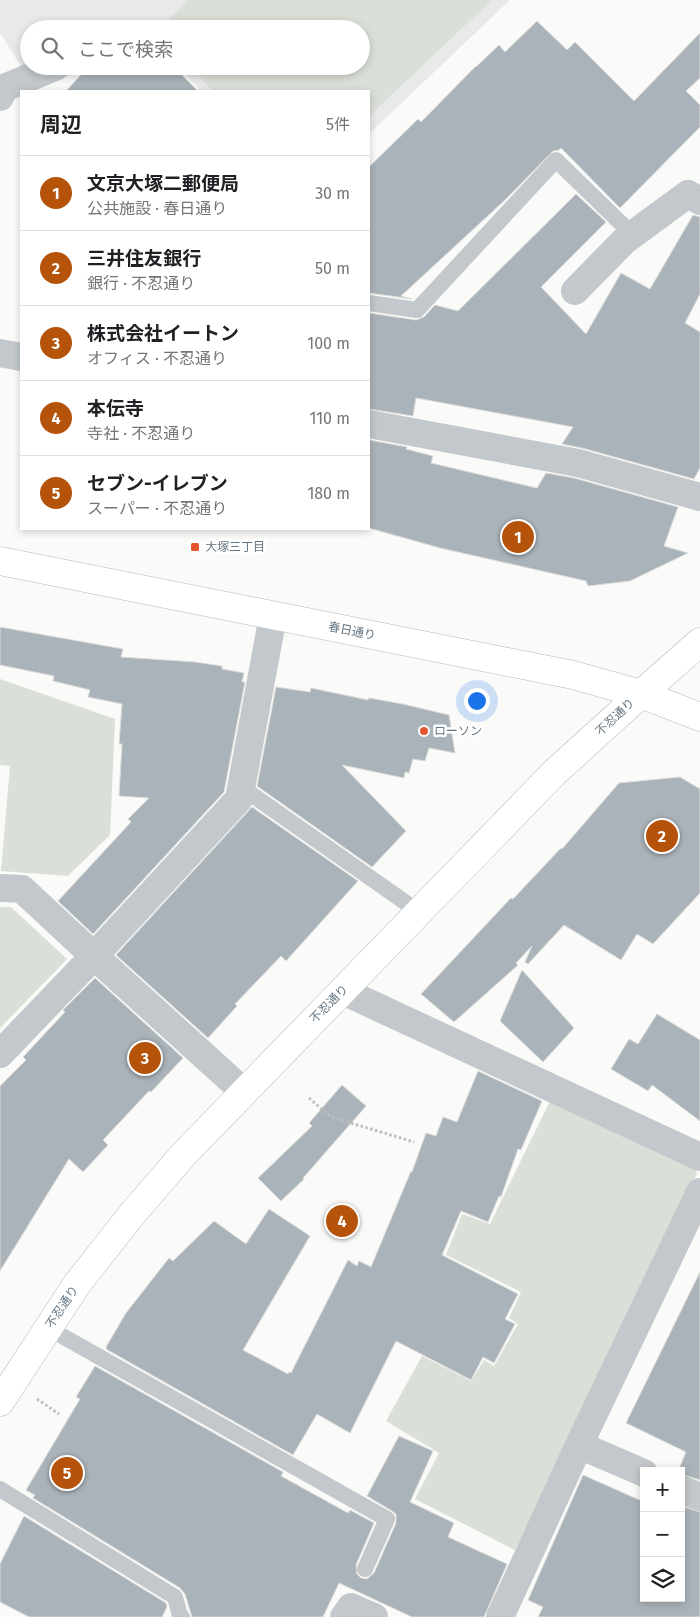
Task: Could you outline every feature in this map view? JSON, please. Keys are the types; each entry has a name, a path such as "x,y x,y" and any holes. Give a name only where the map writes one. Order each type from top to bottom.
{"main road":[{"name":"春日通り","path":"0,562 573,675 641,694 700,717"},
{"name":"不忍通り","path":"0,1402 77,1284 133,1212 184,1154 554,773 700,642"}],"street":[{"path":"0,97 4,88 35,75"},
{"path":"575,291 632,234 688,194 700,200"},
{"path":"0,353 20,357"},
{"path":"370,424 578,463 700,497"},
{"path":"0,1054 240,799 273,616"},
{"path":"0,888 22,888 243,1092"},
{"path":"343,991 700,1157"},
{"path":"500,1617 579,1445 700,1192"},
{"path":"579,1445 640,1471"},
{"path":"685,1491 700,1497"},
{"path":"344,1617 351,1607 374,1617"}],"lane":[{"path":"370,303 417,310 556,160 632,234"},
{"path":"241,787 419,912"},
{"path":"48,1328 387,1519 365,1569"},
{"path":"0,1489 175,1597 180,1616 182,1617"}],"path":[{"path":"309,1098 330,1117 414,1142"}],"shaded area":[{"path":"0,0 510,0 370,133 370,90 200,90 186,75 370,75 370,20 20,20 20,64 0,33"},
{"path":"189,0 492,0 370,115 370,90 212,90 198,75 370,75 370,20 168,20"},
{"path":"0,679 115,719 110,835 68,876 1,871 10,766 0,765"},
{"path":"0,907 11,907 67,959 0,1028"},
{"path":"551,1099 694,1166 697,1174 515,1550 415,1499 439,1453 386,1421 422,1356 471,1381 484,1360 494,1366 518,1324 509,1318 521,1292 446,1255 462,1214 490,1224"}],"building":[{"path":"537,21 567,50 575,42 634,101 700,33 700,78 686,91 700,105 700,127 620,208 561,148 553,151 505,200 401,296 412,299 370,293 370,166 418,119 421,122 499,45 505,52"},
{"path":"81,75 182,75 197,90 67,90"},
{"path":"576,194 606,222 541,287 586,334 621,273 650,289 693,215 700,217 700,294 685,323 700,332 700,468 694,479 562,444 573,427 416,398 413,416 370,409 370,313 416,320 424,317 435,305 458,311"},
{"path":"370,440 407,447 406,449 433,456 431,463 537,488 546,473 574,478 678,507 664,546 688,553 630,581 588,586 586,581 440,548 370,528"},
{"path":"0,627 123,649 121,657 195,662 222,666 222,669 244,673 242,682 245,682 224,792 93,934 58,901 131,822 128,819 149,798 119,796 122,744 119,744 122,704 88,697 90,690 53,681 54,676 0,665"},
{"path":"276,687 310,692 311,688 368,700 369,698 403,704 449,715 455,753 429,748 425,761 413,759 409,773 405,772 404,778 342,765 406,831 372,867 257,786"},
{"path":"680,777 700,789 700,893 653,944 637,934 621,960 564,925 528,964 525,962 532,946 516,963 518,965 454,1022 421,994 511,898 513,899 562,849 619,783"},
{"path":"252,807 358,881 286,961 281,956 235,1004 237,1006 208,1038 116,955"},
{"path":"522,970 574,1028 543,1062 500,1021"},
{"path":"95,978 183,1058 103,1140 108,1145 83,1172 69,1159 0,1271 0,1086 26,1060 23,1057 65,1012 63,1010"},
{"path":"657,1014 700,1040 700,1121 652,1085 648,1091 611,1069 629,1039 638,1044"},
{"path":"478,1071 542,1101 521,1150 518,1149 501,1197 499,1196 488,1222 461,1211 442,1255 518,1294 505,1319 515,1324 494,1363 483,1357 471,1380 396,1341 350,1433 317,1414 293,1455 106,1349 126,1313 169,1258 173,1261 214,1221 246,1244 269,1209 310,1236 243,1350 288,1374 289,1372 291,1373 348,1260 357,1266 359,1261 371,1267 412,1172 426,1133 436,1136 443,1117 457,1122"},
{"path":"342,1085 366,1106 304,1179 281,1201 258,1178 312,1126 309,1123"},
{"path":"700,1272 700,1480 685,1475 685,1467 680,1467 686,1452 626,1423"},
{"path":"95,1366 283,1472 281,1476 348,1513 350,1510 374,1523 356,1565 357,1574 361,1578 367,1579 374,1573 396,1523 396,1514 367,1496 399,1436 433,1451 410,1502 454,1523 448,1537 507,1564 484,1617 412,1617 339,1583 323,1617 192,1617 185,1594 180,1588 33,1498 35,1495 26,1490 80,1399 76,1397"},
{"path":"583,1475 640,1500 640,1602 685,1602 685,1507 700,1512 700,1617 538,1617 543,1607 528,1600"},
{"path":"24,1516 166,1603 167,1607 162,1617 29,1617 0,1602 0,1564"}],"place":[{"name":"文京大塚二郵便局","path":"518,537"},
{"name":"大塚三丁目","path":"195,547"},
{"name":"ローソン","path":"424,731"},
{"name":"三井住友銀行","path":"662,836"},
{"name":"株式会社イートン","path":"145,1058"},
{"name":"本伝寺","path":"342,1221"},
{"name":"セブン-イレブン","path":"67,1473"}]}
